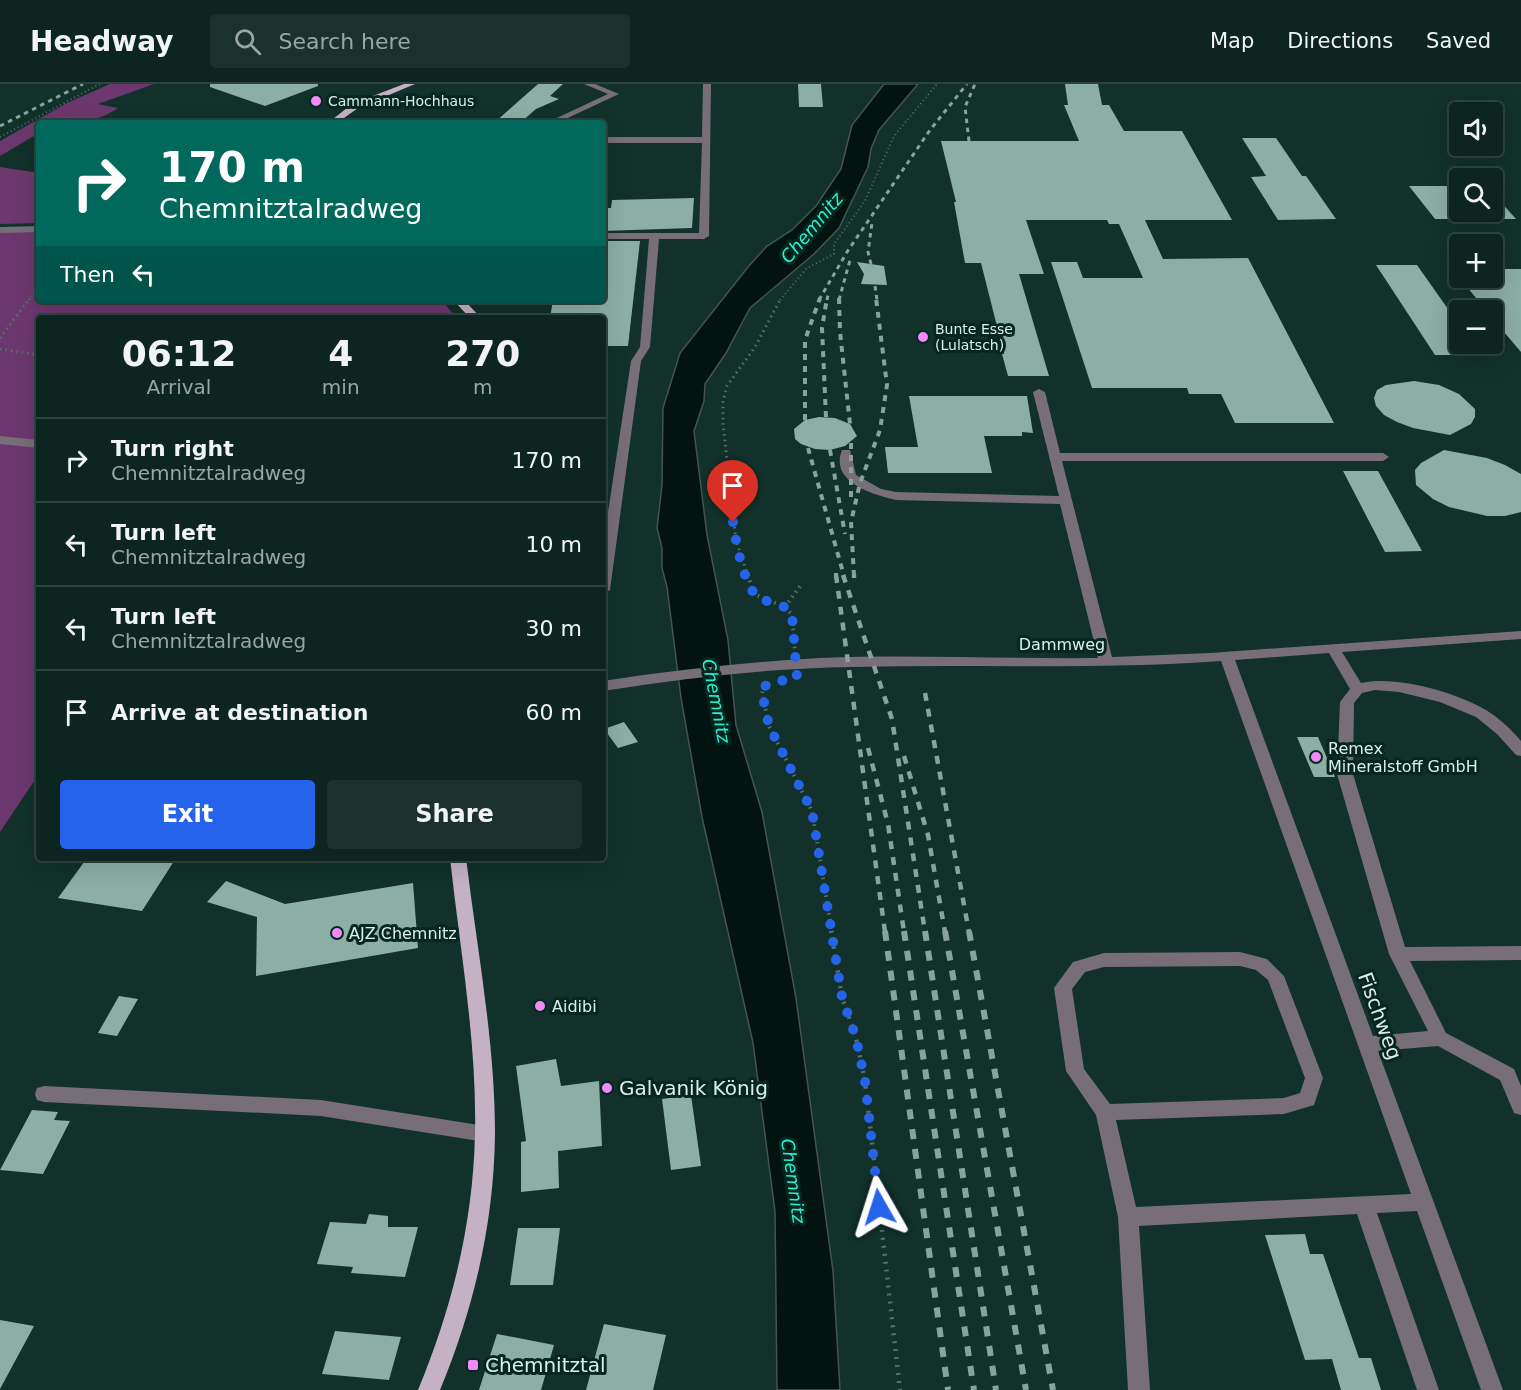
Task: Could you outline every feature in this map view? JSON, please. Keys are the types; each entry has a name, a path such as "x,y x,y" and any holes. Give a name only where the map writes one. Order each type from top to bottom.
{"main road":[{"path":"336,120 355,106 411,84"},
{"path":"461,303 473,315"},
{"path":"429,1390 464,1297 480,1218 485,1134 479,1037 458,861"}],"street":[{"path":"556,120 615,93 588,84"},
{"path":"606,236 704,236 707,84"},
{"path":"606,140 706,140"},
{"path":"0,230 36,229"},
{"path":"606,569 636,361 645,347 654,236"},
{"path":"1039,392 1106,662"},
{"path":"0,440 36,444"},
{"path":"846,453 851,477 877,492 896,496 1065,500"},
{"path":"1055,457 1383,457"},
{"name":"Dammweg","path":"606,686 747,668 796,665 874,662 1106,662 1226,656 1521,635"},
{"path":"1333,648 1357,689"},
{"name":"Fischweg","path":"1226,656 1492,1390"},
{"path":"1440,1038 1398,954 1346,774 1347,702 1357,689 1374,685 1401,687 1479,712 1505,731 1521,751"},
{"path":"1398,954 1521,953"},
{"path":"1105,1112 1284,1106 1307,1099 1314,1078 1275,976 1261,964 1240,959 1104,960 1079,967 1063,988 1075,1071 1105,1112 1128,1217 1139,1390"},
{"path":"1367,1044 1440,1038 1507,1075 1521,1107"},
{"path":"44,1094 321,1108 485,1134"},
{"path":"1128,1217 1424,1202"},
{"path":"1364,1205 1428,1390"}],"path":[{"path":"0,137 100,84"},
{"path":"900,1390 865,1081 856,1038 842,997 812,811 769,726 762,693 764,687 769,683 797,678 792,615 785,607 754,594 736,540 722,414 724,392 755,347 782,296 807,268 834,254 834,244 850,228 875,183 887,150 906,121 937,84"},
{"path":"61,118 126,120"},
{"path":"0,338 36,290"},
{"path":"0,349 36,355"},
{"path":"785,607 801,585"}],"shaded area":[{"path":"110,84 154,84 98,104 118,108 100,118 37,120 67,103"},
{"path":"36,121 36,135 0,156 0,141"},
{"path":"0,167 36,173 36,223 0,224"},
{"path":"0,232 36,232 36,303 444,303 454,315 36,315 36,778 0,832"}],"water":[{"name":"Chemnitz","path":"884,84 918,84 879,130 871,149 868,167 839,228 814,254 750,308 726,353 705,384 704,401 694,431 707,535 728,640 736,725 762,812 796,998 833,1271 840,1390 777,1390 775,1211 753,1043 702,817 681,698 667,587 662,568 662,548 657,528 662,485 663,408 680,353 767,246 792,230 816,206 841,169 852,125"}],"building":[{"path":"210,84 318,84 318,86 265,106 210,87"},
{"path":"538,84 563,84 550,96 559,99 536,109 523,120 497,120"},
{"path":"798,84 821,84 823,107 799,107"},
{"path":"1065,84 1098,84 1102,105 1109,105 1124,131 1182,131 1232,220 1145,220 1163,259 1248,258 1334,423 1235,423 1221,394 1189,394 1187,388 1092,388 1051,262 1077,262 1083,278 1143,278 1119,224 1109,224 1107,220 1026,220 1044,274 1019,274 1049,376 1008,376 981,263 965,263 954,202 956,202 941,141 1079,141 1064,105 1068,105"},
{"path":"1242,138 1276,138 1336,219 1278,220 1251,177 1266,176"},
{"path":"1409,186 1449,186 1449,219 1435,219"},
{"path":"694,198 692,228 606,231 606,208 611,208 612,200"},
{"path":"1503,204 1516,219 1503,219"},
{"path":"606,241 640,241 628,346 606,346 606,315 550,315 552,303 606,303"},
{"path":"857,262 884,266 887,285 861,284 864,274"},
{"path":"1376,265 1417,265 1449,310 1449,354 1480,355 1435,355"},
{"path":"1503,269 1521,269 1521,352 1503,331 1503,300 1478,300 1468,288 1503,288"},
{"path":"1414,381 1439,385 1459,394 1475,409 1475,417 1471,424 1450,435 1413,428 1384,415 1376,406 1374,398 1377,390 1386,385"},
{"path":"909,396 1027,396 1033,433 1022,432 1022,436 984,436 992,473 888,473 885,447 918,447"},
{"path":"819,417 835,418 850,424 857,436 845,446 830,450 815,449 795,439 794,429 805,420"},
{"path":"1444,450 1487,458 1521,474 1521,512 1505,516 1487,516 1449,507 1433,499 1416,485 1415,470 1421,463"},
{"path":"1343,471 1378,471 1422,551 1385,552"},
{"path":"624,722 638,742 618,748 606,728"},
{"name":"Remex Mineralstoff GmbH","path":"1297,737 1318,737 1335,777 1314,777"},
{"path":"85,861 174,861 142,911 58,898"},
{"name":"AJZ Chemnitz","path":"226,881 285,904 413,883 418,948 256,976 257,917 207,902"},
{"path":"119,996 138,999 117,1036 98,1033"},
{"path":"556,1059 561,1086 599,1081 602,1146 558,1151 559,1188 521,1192 521,1142 526,1141 516,1066"},
{"path":"691,1095 701,1166 671,1170 662,1099"},
{"path":"32,1110 58,1112 54,1120 70,1121 43,1174 0,1170"},
{"path":"369,1214 388,1216 388,1227 418,1227 405,1277 351,1273 353,1267 317,1264 330,1222 366,1224"},
{"path":"518,1228 560,1228 553,1285 510,1285"},
{"path":"1305,1234 1310,1254 1323,1254 1359,1358 1371,1358 1381,1390 1341,1390 1332,1359 1305,1360 1265,1235"},
{"path":"0,1320 34,1326 0,1389"},
{"path":"604,1324 666,1335 653,1390 586,1390"},
{"path":"335,1331 401,1337 389,1380 322,1374"},
{"path":"497,1334 554,1345 541,1390 479,1390"}],"railway":[{"path":"0,126 83,84"},
{"path":"820,299 847,252 930,130 967,84"},
{"path":"969,141 965,107 975,84"},
{"path":"871,264 868,252 872,223"},
{"path":"839,300 850,260"},
{"path":"875,286 877,300"},
{"path":"827,300 828,295"},
{"path":"826,417 822,328 827,298"},
{"path":"854,576 851,522 860,483 880,430 887,385 876,298"},
{"path":"805,420 805,340 820,299"},
{"path":"839,300 840,332 850,424"},
{"path":"851,443 851,497"},
{"path":"808,448 844,576"},
{"path":"830,450 845,534"},
{"path":"836,575 885,932"},
{"path":"843,575 892,719 925,932"},
{"path":"925,693 969,932"},
{"path":"868,748 888,824 904,932"},
{"path":"904,756 928,835 945,932"},
{"path":"885,931 948,1390"},
{"path":"904,931 974,1390"},
{"path":"925,931 996,1390"},
{"path":"945,931 1026,1390"},
{"path":"969,931 1053,1390"}],"place":[{"name":"Cammann-Hochhaus","path":"316,101"},
{"name":"Bunte Esse (Lulatsch)","path":"923,337"},
{"name":"Remex Mineralstoff GmbH","path":"1316,757"},
{"name":"AJZ Chemnitz","path":"337,933"},
{"name":"Aidibi","path":"540,1006"},
{"name":"Galvanik König","path":"607,1088"},
{"name":"Chemnitztal","path":"473,1365"}],"route":[{"path":"733,522 751,590 757,597 785,607 792,615 797,678 766,684 762,693 769,726 812,811 842,997 856,1038 865,1081 879,1207"}]}
